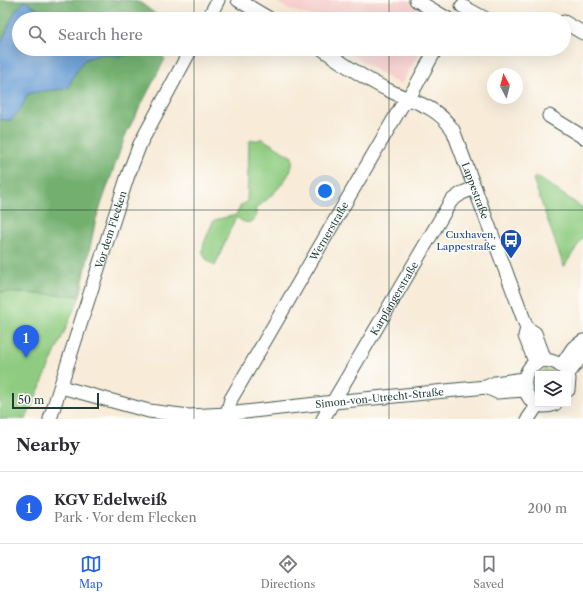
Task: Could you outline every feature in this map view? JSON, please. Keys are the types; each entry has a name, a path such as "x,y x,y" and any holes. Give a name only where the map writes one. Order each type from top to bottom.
{"street":[{"path":"212,12 218,0"},
{"path":"238,0 258,12"},
{"path":"416,0 436,12"},
{"path":"458,12 464,3 476,12"},
{"path":"571,26 583,33"},
{"name":"Vor dem Flecken","path":"50,419 122,193 140,144 187,56"},
{"name":"Lappestraße","path":"333,56 366,78 390,91 432,109 450,125 455,134 527,328 525,336 540,362"},
{"name":"Wernerstraße","path":"226,414 231,399 322,240 406,98 413,91 432,56"},
{"path":"549,116 583,137"},
{"name":"Karpfangerstraße","path":"323,419 451,201 462,193 475,188"},
{"path":"566,371 573,348 583,341"},
{"path":"567,371 583,354"},
{"path":"535,402 532,401 524,384 531,366 540,362 554,362 565,371"},
{"name":"Simon-von-Utrecht-Straße","path":"61,387 149,411 190,416 226,414 486,387 495,383 524,384"},
{"path":"528,419 536,407"}],"shaded area":[{"path":"280,0 408,0 429,12 298,12 288,9 278,3"},
{"path":"354,56 417,56 401,84 391,80"}],"green space":[{"path":"0,0 131,0 141,3 153,12 42,12 39,10 34,12 12,12 12,21 10,22 0,46"},
{"path":"96,56 162,56 165,59 126,134 96,219 80,296 0,292 0,120 11,120 20,110 28,94 68,88 74,75 84,60"},
{"path":"261,138 292,157 290,171 286,179 274,193 255,209 257,214 252,222 244,222 238,218 235,219 215,266 207,260 203,254 204,243 214,220 236,215 241,205 247,202 249,142 251,140 260,140"},
{"path":"536,176 583,208 583,237 564,267 533,179"},
{"path":"0,292 80,296 26,419 0,419"},
{"path":"535,377 535,391 534,387 533,384"}],"water":[{"path":"25,1 42,12 15,12"},
{"path":"12,18 12,56 96,56 84,60 74,75 68,88 28,94 20,110 11,120 0,120 0,46"}],"place":[{"name":"Cuxhaven, Lappestraße","path":"511,260"},
{"name":"KGV Edelweiß","path":"26,358"}]}
